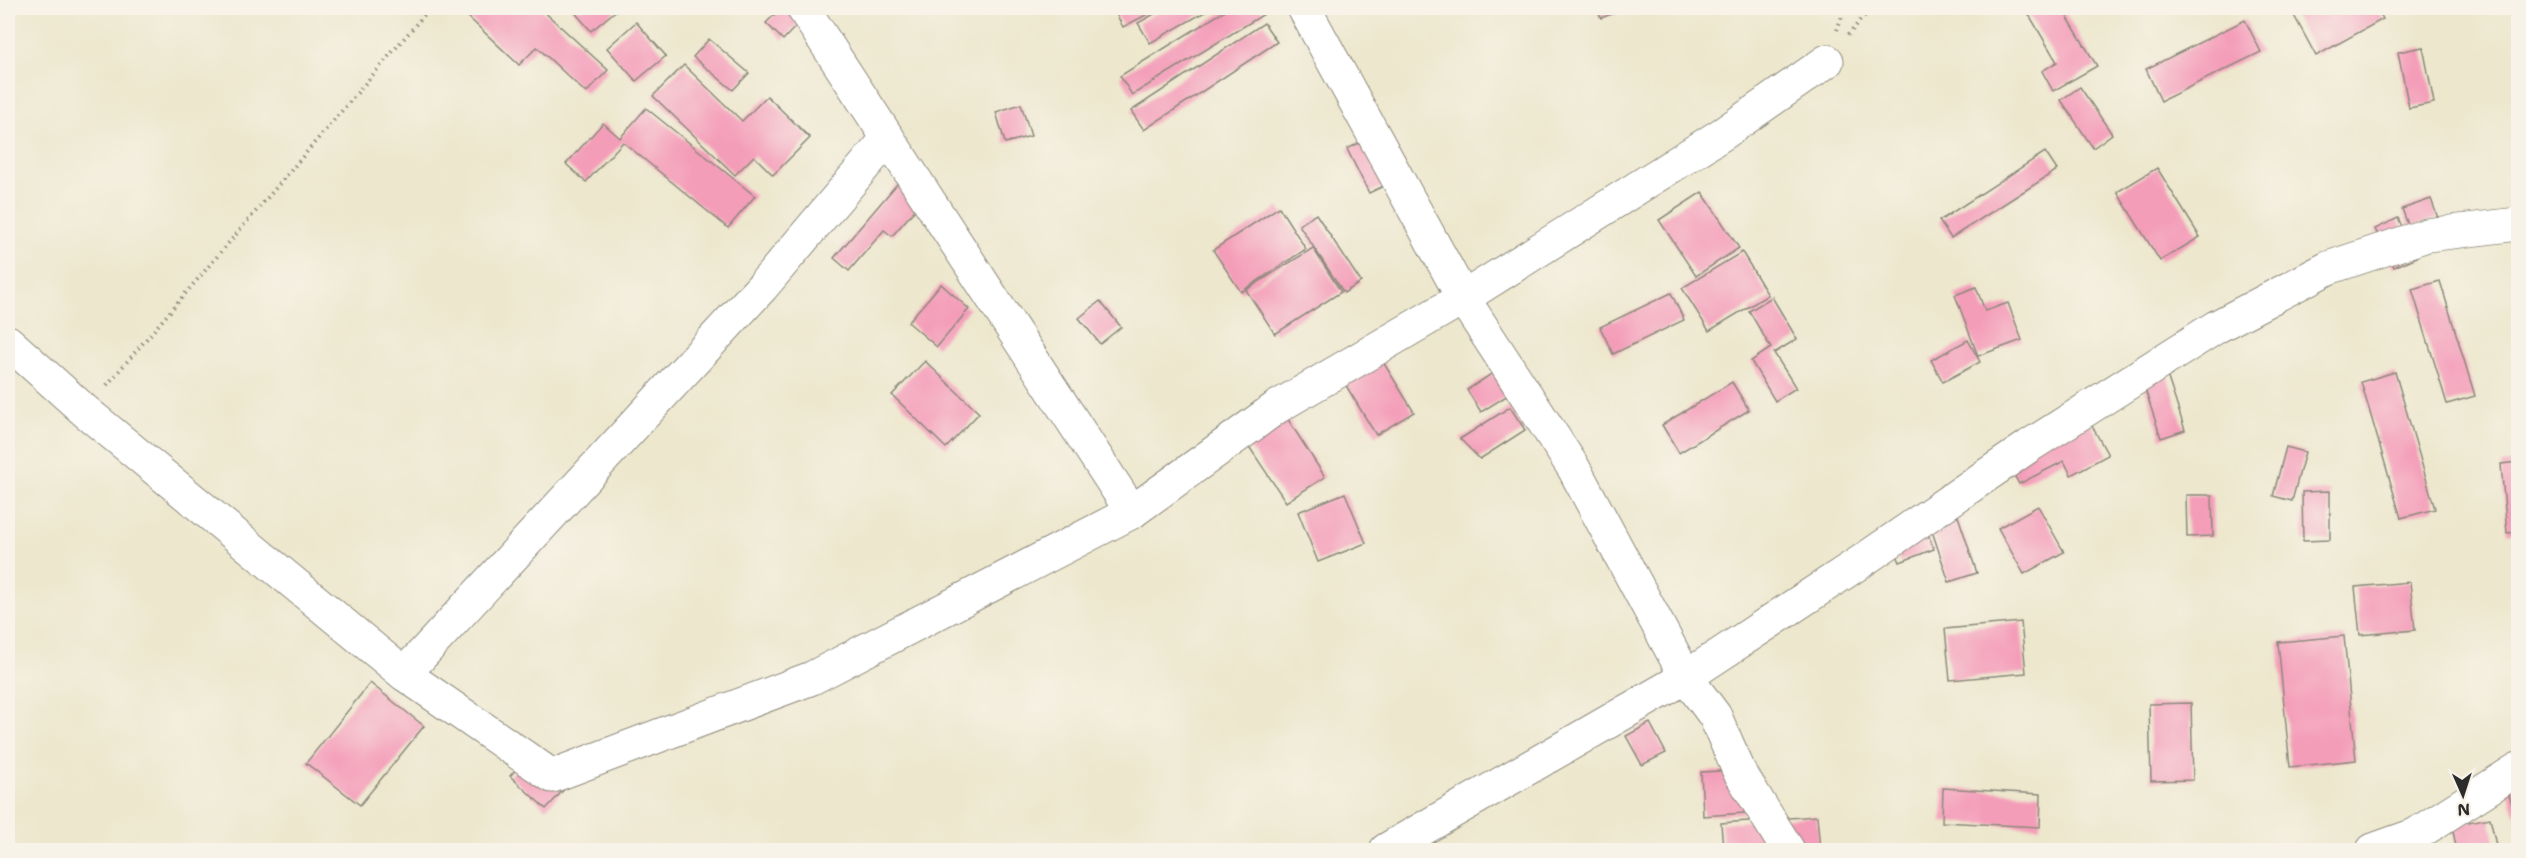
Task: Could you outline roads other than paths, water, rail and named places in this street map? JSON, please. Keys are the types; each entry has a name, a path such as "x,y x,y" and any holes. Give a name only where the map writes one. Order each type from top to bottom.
{"street":[{"path":"803,8 1132,512"},
{"path":"1304,8 1463,298 1573,467 1686,676 1715,716 1739,771 1788,850"},
{"path":"8,342 85,411 404,674 552,776 812,678 1132,512 1277,407 1463,298 1724,133 1827,61"},
{"path":"404,674 762,287 888,138"},
{"path":"1386,850 1686,676 1862,561 2029,446 2216,327 2328,268 2427,235 2518,224"},
{"path":"2373,850 2415,835 2518,770"}]}
